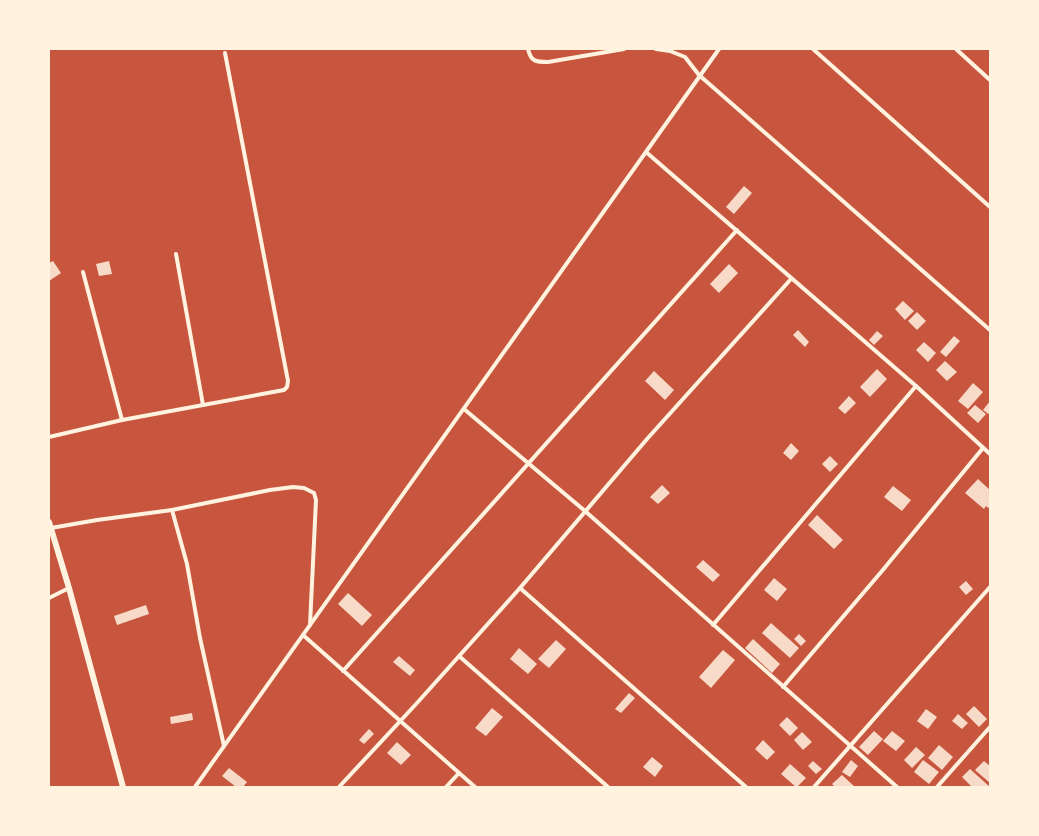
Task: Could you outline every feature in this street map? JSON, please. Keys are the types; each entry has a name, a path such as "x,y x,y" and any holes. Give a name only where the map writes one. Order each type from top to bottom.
{"street":[{"path":"528,49 530,56 537,62 548,62 613,49 624,49"},
{"path":"656,49 670,51 685,57 699,75 990,330"},
{"path":"195,787 646,152 699,75 719,49"},
{"path":"813,49 990,207"},
{"path":"956,49 990,80"},
{"path":"49,437 122,420 284,390 287,387 288,381 225,53"},
{"path":"646,152 916,386 990,454"},
{"path":"343,670 737,230"},
{"path":"176,254 204,405"},
{"path":"83,272 122,420"},
{"path":"339,787 520,588 647,439 791,279"},
{"path":"713,625 916,386"},
{"path":"464,409 585,511 897,787"},
{"path":"783,687 882,571 983,448"},
{"path":"51,528 172,510 285,488 304,488 314,492 316,500 310,625"},
{"path":"172,510 187,564 200,638 224,746"},
{"path":"49,522 69,588 123,787"},
{"path":"814,787 990,587"},
{"path":"49,598 69,588"},
{"path":"520,588 746,787"},
{"path":"303,635 475,787"},
{"path":"459,656 608,787"},
{"path":"937,787 990,727"},
{"path":"446,787 459,773"}],"building":[{"path":"744,186 752,193 734,214 726,207"},
{"path":"53,261 61,273 49,281 49,263"},
{"path":"109,261 112,274 99,276 96,264"},
{"path":"729,264 738,273 719,293 710,284"},
{"path":"903,301 914,311 905,320 895,309"},
{"path":"917,312 926,321 917,330 908,321"},
{"path":"798,330 809,342 805,347 793,335"},
{"path":"877,331 883,336 874,345 869,340"},
{"path":"954,336 960,341 946,357 940,352"},
{"path":"924,342 936,353 928,362 916,350"},
{"path":"945,361 957,372 947,381 936,370"},
{"path":"877,369 887,379 870,397 860,387"},
{"path":"654,371 674,390 665,400 645,381"},
{"path":"973,383 983,392 968,409 958,401"},
{"path":"849,396 856,403 845,414 838,408"},
{"path":"990,401 990,415 983,410"},
{"path":"975,405 986,414 978,423 967,413"},
{"path":"791,443 799,451 791,460 783,453"},
{"path":"830,456 838,464 830,472 822,464"},
{"path":"978,479 990,490 990,506 988,508 986,506 984,509 965,493"},
{"path":"662,485 670,493 658,504 650,497"},
{"path":"893,486 911,500 902,511 884,497"},
{"path":"817,515 843,540 834,549 808,525"},
{"path":"703,560 720,575 713,582 696,567"},
{"path":"774,578 787,589 777,601 764,590"},
{"path":"966,581 973,589 966,595 959,587"},
{"path":"348,593 372,615 362,626 338,604"},
{"path":"146,605 149,614 117,625 114,616"},
{"path":"771,623 799,648 790,658 762,633"},
{"path":"799,634 806,641 801,646 794,639"},
{"path":"753,639 780,664 772,673 745,648"},
{"path":"556,640 566,649 549,668 538,659"},
{"path":"519,648 537,664 528,674 510,659"},
{"path":"723,650 735,660 711,688 699,677"},
{"path":"399,656 415,670 410,676 393,662"},
{"path":"629,693 635,698 621,713 615,709"},
{"path":"974,706 987,719 979,727 966,714"},
{"path":"492,708 503,717 486,736 475,728"},
{"path":"926,709 937,717 928,729 917,721"},
{"path":"192,713 193,720 171,724 170,717"},
{"path":"958,714 968,723 962,729 952,721"},
{"path":"787,717 798,728 790,736 779,725"},
{"path":"369,729 374,734 364,744 359,740"},
{"path":"874,731 883,739 868,755 859,747"},
{"path":"892,731 905,741 896,751 883,741"},
{"path":"802,732 812,742 803,750 794,740"},
{"path":"763,740 775,752 767,760 755,749"},
{"path":"397,742 411,755 401,765 387,753"},
{"path":"939,745 953,757 942,770 928,758"},
{"path":"916,747 925,755 912,768 904,760"},
{"path":"652,757 663,766 655,777 643,767"},
{"path":"851,760 858,766 850,777 842,772"},
{"path":"923,760 939,772 929,784 914,772"},
{"path":"813,761 822,769 816,774 808,766"},
{"path":"984,761 990,766 990,783 975,770"},
{"path":"790,764 806,778 797,787 781,774"},
{"path":"229,768 247,782 243,787 236,787 222,776"},
{"path":"970,769 990,787 972,787 962,777"},
{"path":"842,775 855,787 835,787 832,784"}]}
